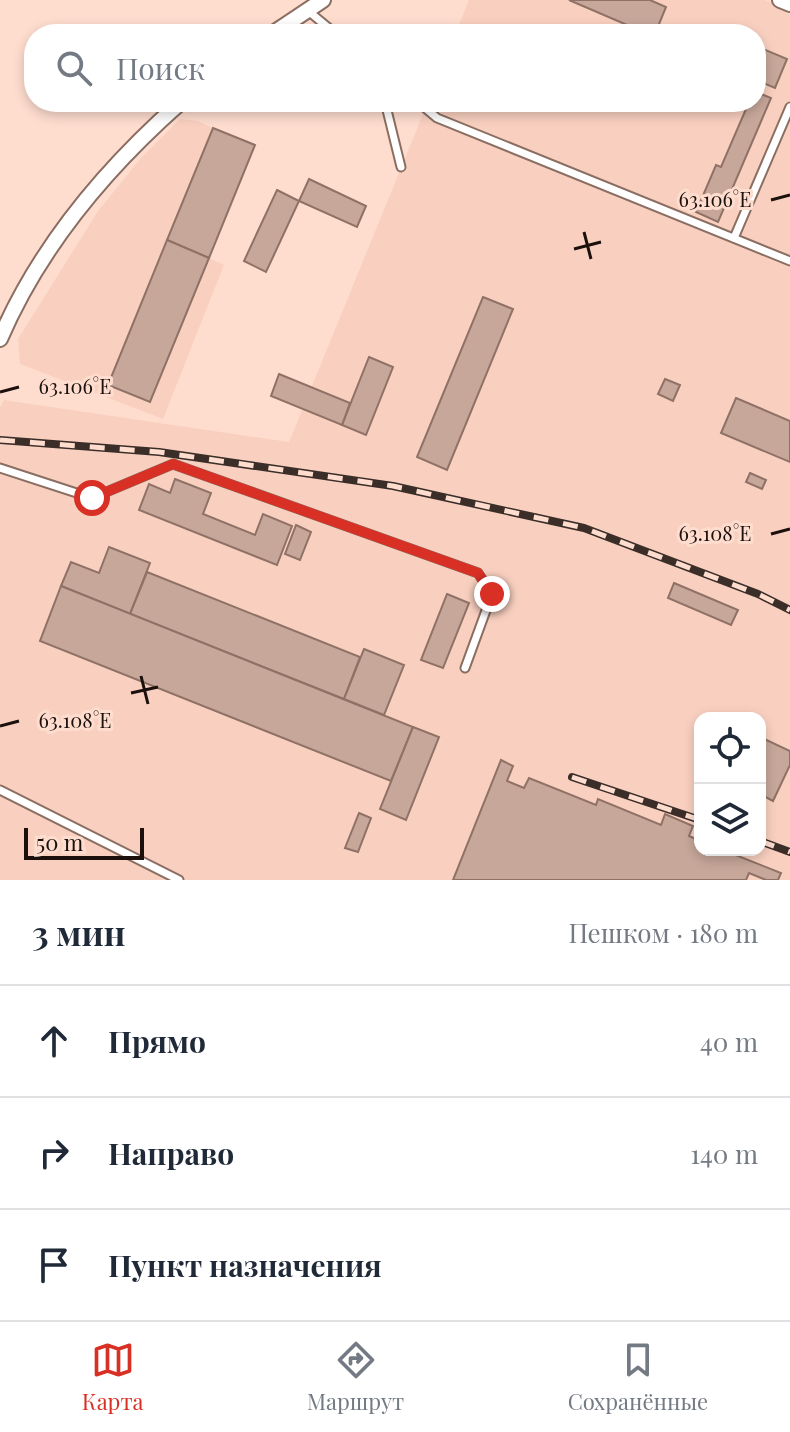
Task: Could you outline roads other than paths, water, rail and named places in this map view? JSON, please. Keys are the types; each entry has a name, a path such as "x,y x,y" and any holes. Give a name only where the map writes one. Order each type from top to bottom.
{"street":[{"path":"287,24 323,0"},
{"path":"780,0 790,4"},
{"path":"0,339 63,226 139,138 169,112"}],"lane":[{"path":"307,10 324,24"},
{"path":"734,238 790,107"},
{"path":"387,112 401,167"},
{"path":"430,112 437,118 790,261"},
{"path":"0,468 92,498 173,464 478,573 492,594 465,668"},
{"path":"0,790 179,880"}],"railway":[{"path":"0,440 159,452 393,486 584,528 758,594 790,610"},
{"path":"572,777 694,818"},
{"path":"766,843 790,852"}]}
